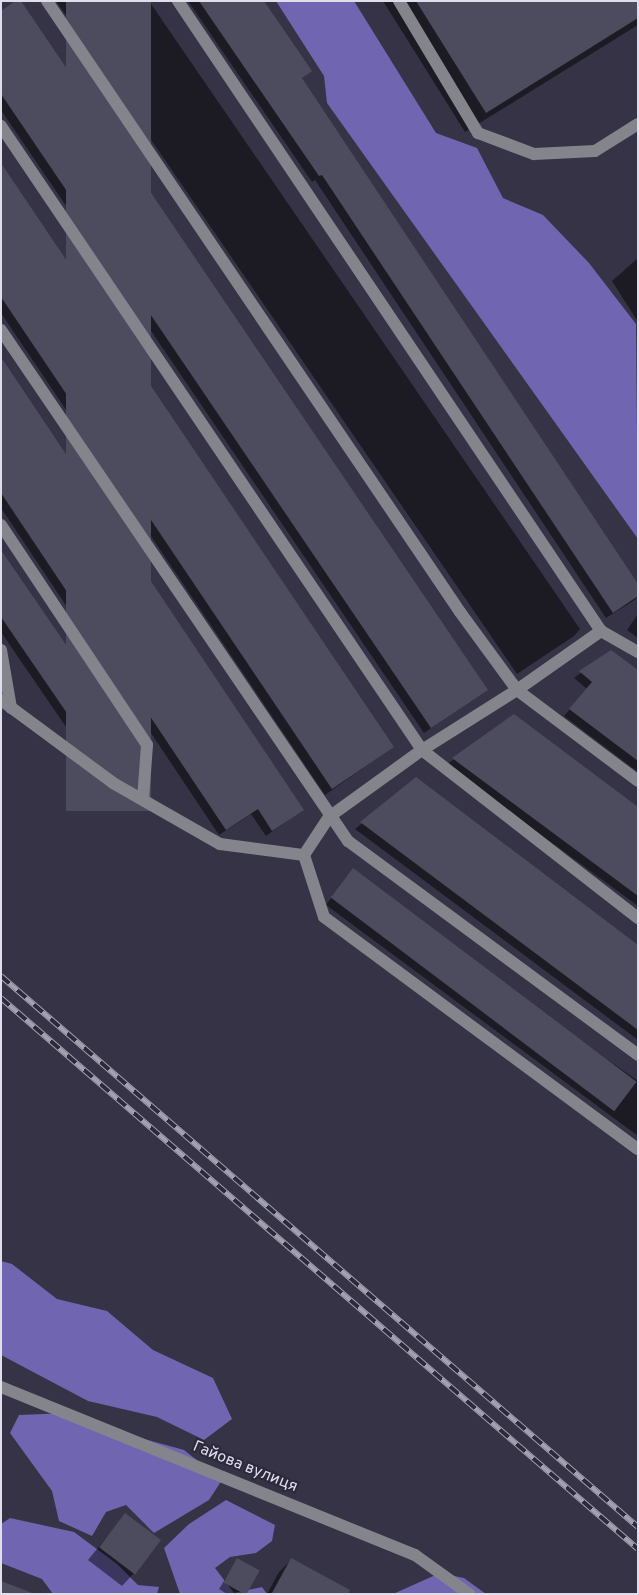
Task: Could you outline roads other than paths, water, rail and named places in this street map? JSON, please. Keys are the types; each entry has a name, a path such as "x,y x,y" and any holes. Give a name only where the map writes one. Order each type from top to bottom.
{"street":[{"path":"47,1 460,612 517,690 638,781"},
{"path":"178,1 601,631 638,652"},
{"path":"399,1 478,134 534,154 595,151 638,124"},
{"path":"1,126 422,750 638,918"},
{"path":"1,330 329,817 348,841 638,1055"},
{"path":"1,525 147,745 143,800"},
{"path":"304,855 329,817 422,750 517,690 601,631"},
{"path":"1,650 6,704 113,783 220,844 304,855"},
{"path":"304,855 324,917 638,1149"},
{"name":"Гайова вулиця","path":"1,1387 415,1555 469,1594"}],"railway":[{"path":"1,976 638,1527"},
{"path":"1,998 638,1549"}]}
